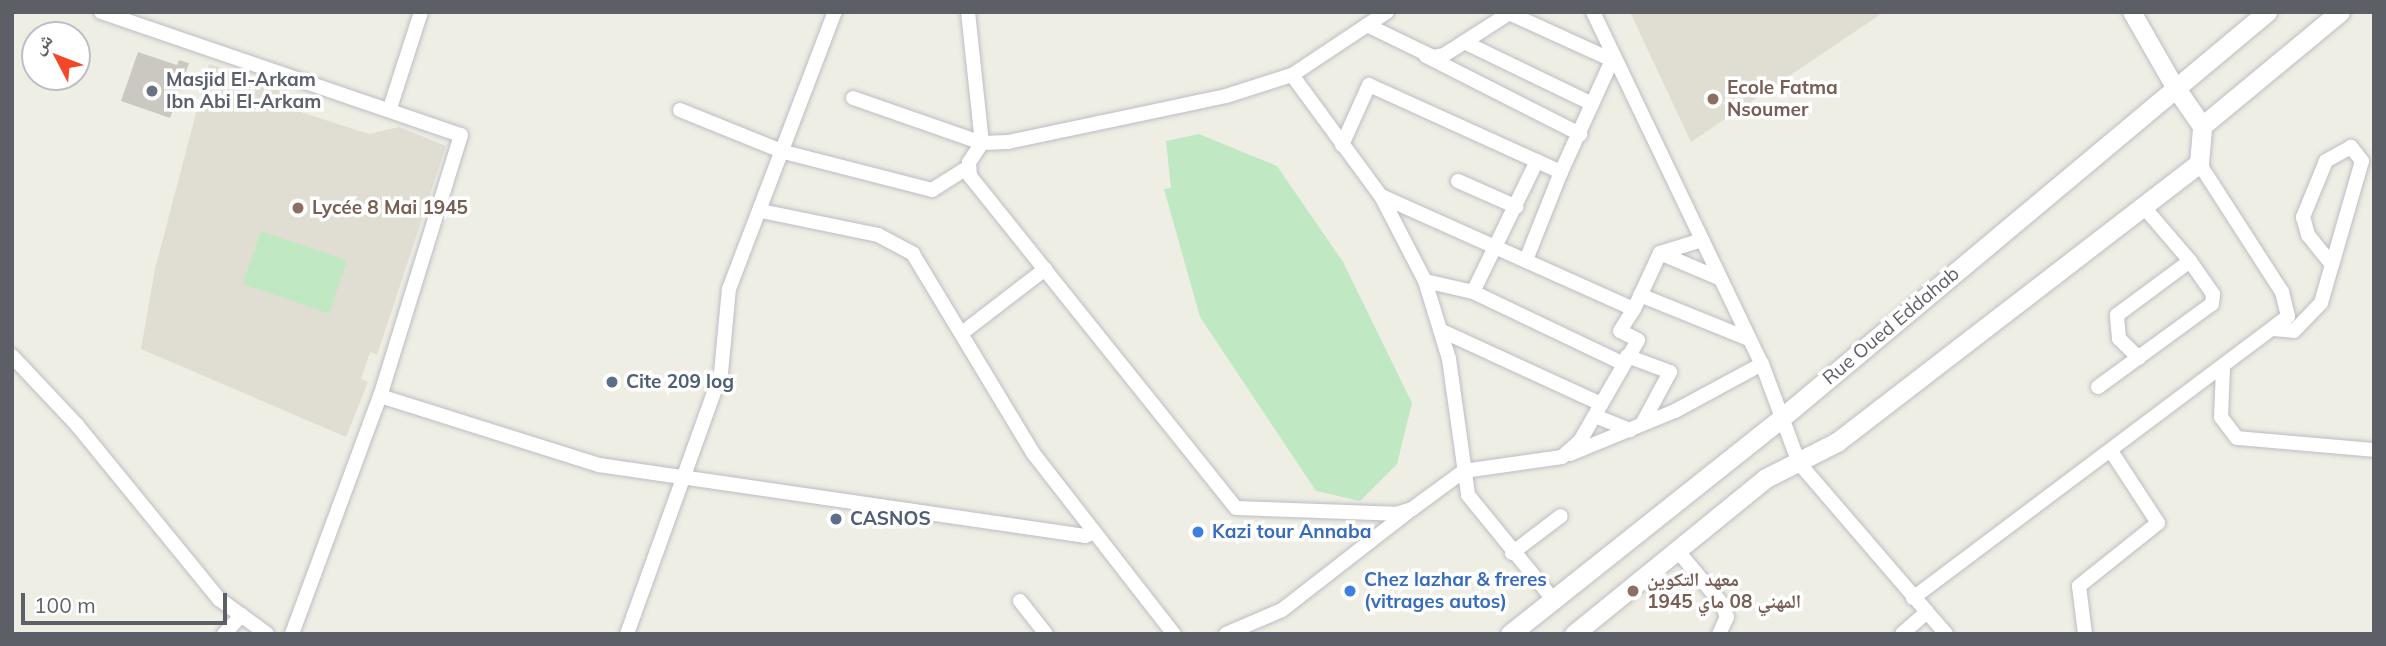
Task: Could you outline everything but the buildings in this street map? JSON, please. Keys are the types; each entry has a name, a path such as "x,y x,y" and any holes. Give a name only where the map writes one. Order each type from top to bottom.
{"main road":[{"name":"Rue Oued Eddahab","path":"1510,634 1779,420 2267,12"},
{"path":"2202,126 2340,12"},
{"path":"1573,634 1766,478 1799,463 1859,426 2199,163 2202,126 2175,87"}],"street":[{"path":"101,12 390,108 461,135 380,396 292,634"},
{"path":"390,108 421,12"},
{"path":"627,634 680,478 721,373 729,289 784,152 835,12"},
{"path":"680,110 784,152 932,190 967,168 982,143 968,12"},
{"path":"853,98 982,143 1008,142 1226,96 1292,75 1387,12"},
{"path":"1593,12 1612,60 1762,365 1779,420 1799,463 1946,634"},
{"path":"2132,12 2175,87"},
{"path":"1426,55 1444,55 1510,13 1612,60"},
{"path":"1367,25 1580,134"},
{"path":"1464,42 1592,104"},
{"path":"1526,260 1612,60"},
{"path":"1292,75 1381,197 1425,281 1460,414 1464,471 1476,509 1552,598"},
{"path":"1342,145 1369,85 1562,172"},
{"path":"2273,329 2294,331 2306,324 2321,303 2332,265 2362,161 2351,147 2326,161 2303,217 2308,235 2332,265"},
{"path":"1473,292 1537,161"},
{"path":"1913,598 2223,368 2288,316 2282,292 2199,163"},
{"path":"967,168 1236,508 1396,514 1412,509"},
{"path":"1458,181 1517,206"},
{"path":"1381,197 1526,260 1637,302 1749,339"},
{"path":"2098,387 2212,304 2213,294 2190,261 2143,206"},
{"path":"761,211 896,241 913,254 1033,453 1174,634"},
{"path":"1562,457 1598,410 1638,340 1620,331 1660,253 1702,240"},
{"path":"1660,253 1721,279"},
{"path":"2139,358 2119,339 2117,316 2190,261"},
{"path":"962,333 1045,269"},
{"path":"1425,281 1473,292 1625,359 1670,372 1636,427"},
{"path":"1440,330 1636,427"},
{"path":"12,356 77,425 219,599 267,634"},
{"path":"1226,634 1282,610 1464,471 1562,457 1636,427 1762,365"},
{"path":"2223,368 2221,417 2227,431 2237,438 2374,450"},
{"path":"380,396 598,465 1085,536 1094,531"},
{"path":"2085,634 2079,586 2158,523 2111,451"},
{"path":"1512,553 1561,516"},
{"path":"1677,550 1722,604 1727,617 1719,634"},
{"path":"1020,601 1046,634"},
{"path":"1902,634 1927,612"},
{"path":"223,634 242,615"}],"shaded area":[{"name":"Ecole Fatma Nsoumer","path":"1630,12 1884,12 1691,142"},
{"name":"Lycée 8 Mai 1945","path":"209,64 290,90 285,107 369,134 399,127 446,146 377,355 370,352 361,379 368,382 346,437 141,349 155,269"}],"green space":[{"path":"1199,134 1277,166 1343,262 1412,403 1397,464 1360,501 1316,491 1200,317 1164,189 1171,188 1166,141"},
{"path":"261,231 347,261 329,314 243,284"}],"place":[{"name":"Masjid El-Arkam Ibn Abi El-Arkam","path":"152,91"},
{"name":"Ecole Fatma Nsoumer","path":"1713,99"},
{"name":"Lycée 8 Mai 1945","path":"298,208"},
{"name":"Cite 209 log","path":"612,382"},
{"name":"CASNOS","path":"836,519"},
{"name":"Kazi tour Annaba","path":"1198,532"},
{"name":"Chez lazhar & freres (vitrages autos)","path":"1350,591"},
{"name":"معهد التكوين المهني 08 ماي 1945","path":"1633,591"}]}
